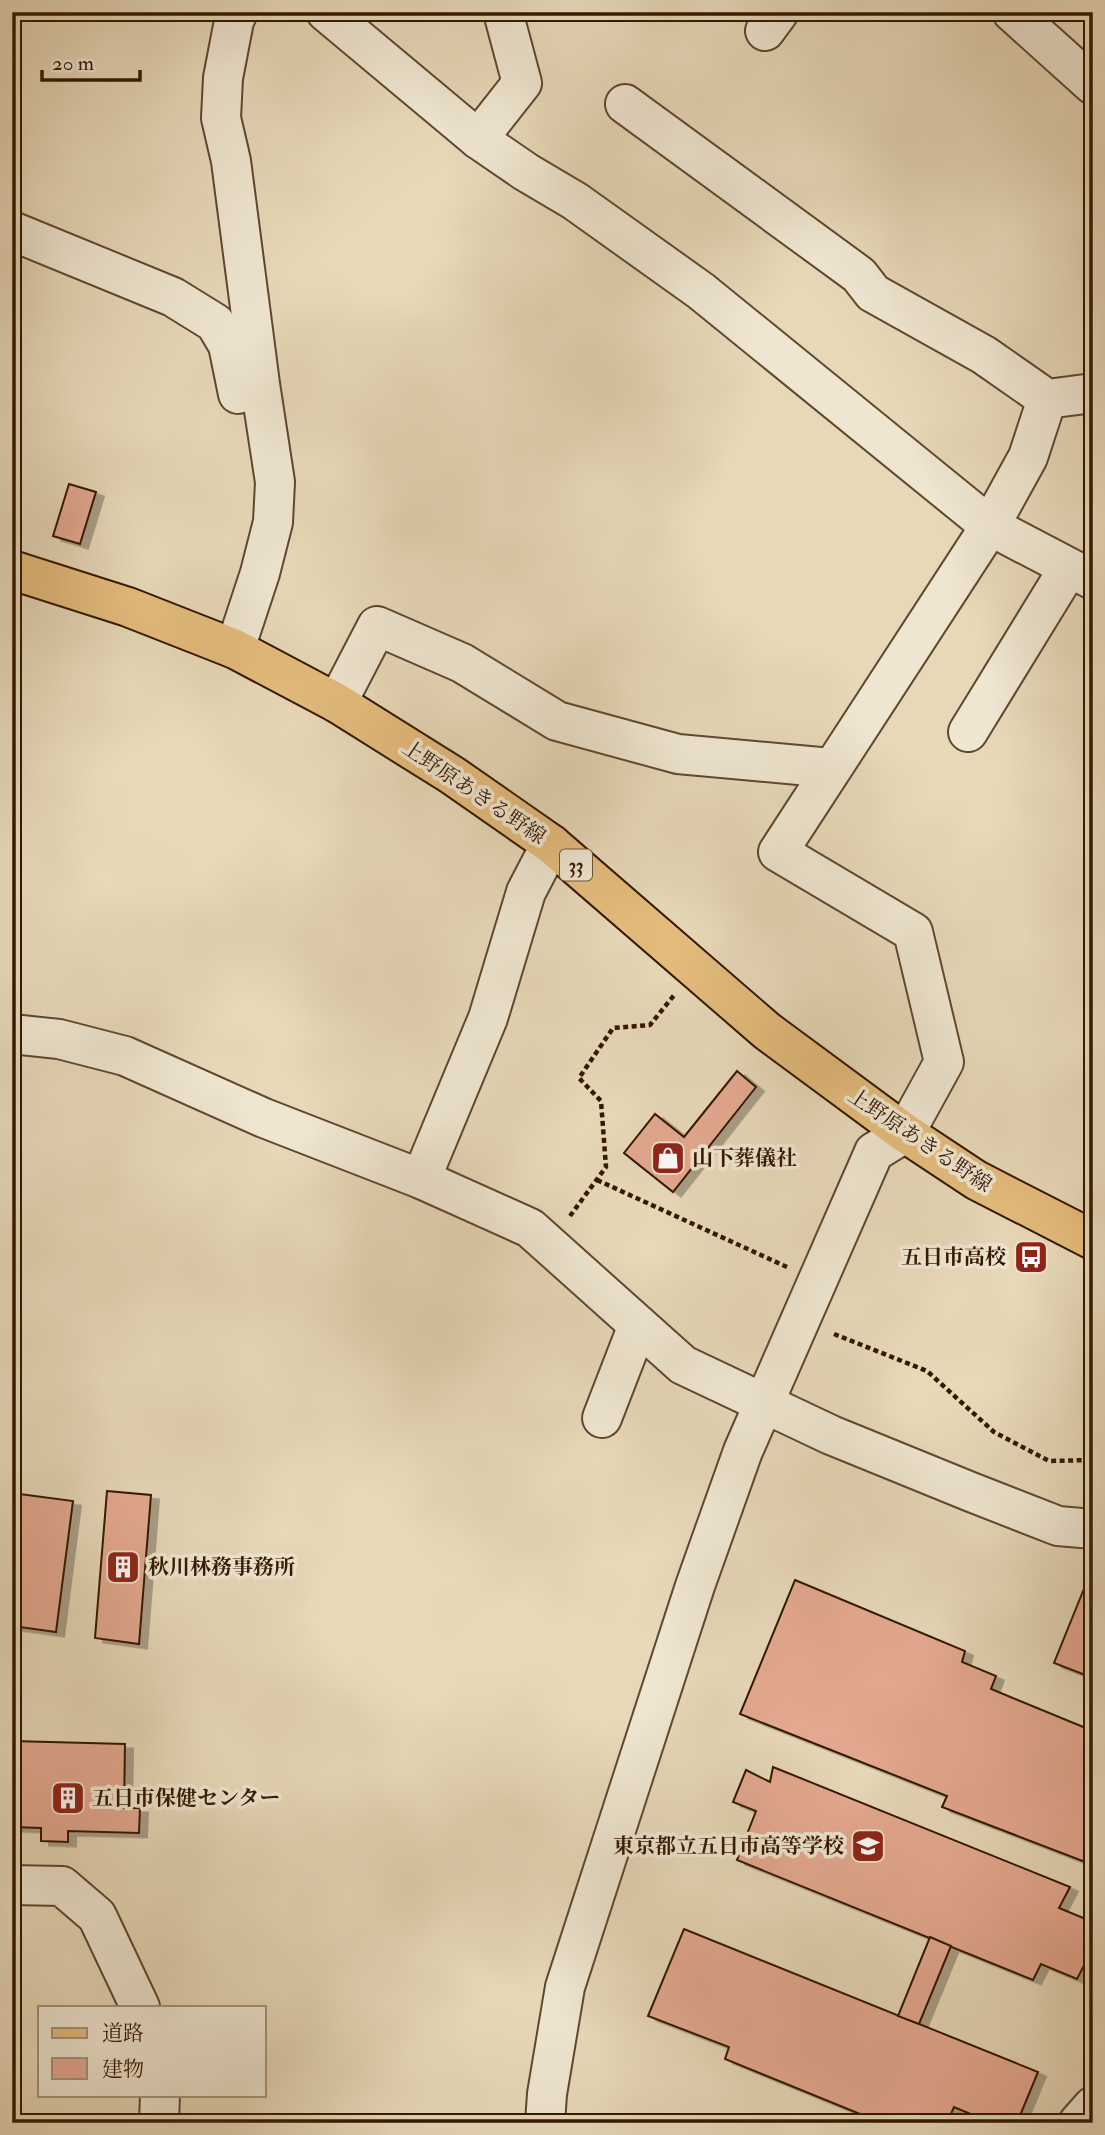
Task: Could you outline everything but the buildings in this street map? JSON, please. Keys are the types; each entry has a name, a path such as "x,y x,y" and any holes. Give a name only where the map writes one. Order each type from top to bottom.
{"main road":[{"name":"上野原あきる野線","path":"12,570 128,607 235,649 337,703 452,775 551,845 766,1031 905,1133 975,1181 1093,1240"}],"street":[{"path":"235,649 260,573 273,522 275,482 231,161 221,118 223,78 237,12"},
{"path":"326,12 478,139 575,201 701,291 990,526 1081,575 968,732"},
{"path":"478,139 522,83 503,12"},
{"path":"1012,12 1093,85"},
{"path":"625,104 859,275 873,293 984,355 1047,399 1093,393"},
{"path":"12,231 173,297 215,323 228,345 233,377 244,416 271,453"},
{"path":"545,2123 547,2094 565,1987 695,1586 743,1451 874,1152 905,1133 944,1062 913,932 778,852 990,526 1027,457 1047,399"},
{"path":"337,703 377,626 462,663 557,721 678,754 831,768"},
{"path":"421,1179 488,1018 526,892 551,845"},
{"path":"12,1034 58,1039 125,1056 264,1118 421,1179 530,1228 683,1365 831,1435 1058,1526 1093,1529"},
{"path":"602,1418 638,1325"},
{"path":"12,1885 62,1886 97,1916 140,2006"},
{"path":"159,2123 160,2096"},
{"path":"1078,2123 1093,2106"}],"path":[{"path":"548,1244 606,1167 601,1101 579,1078 613,1028 650,1025 695,968"},
{"path":"597,1180 816,1281"},
{"path":"799,1321 927,1371 994,1432 1049,1461 1093,1460"}],"place":[{"name":"山下葬儀社","path":"668,1158"},
{"name":"五日市高校","path":"1031,1257"},
{"name":"秋川林務事務所","path":"123,1567"},
{"name":"五日市保健センター","path":"68,1798"},
{"name":"東京都立五日市高等学校","path":"868,1846"}]}
